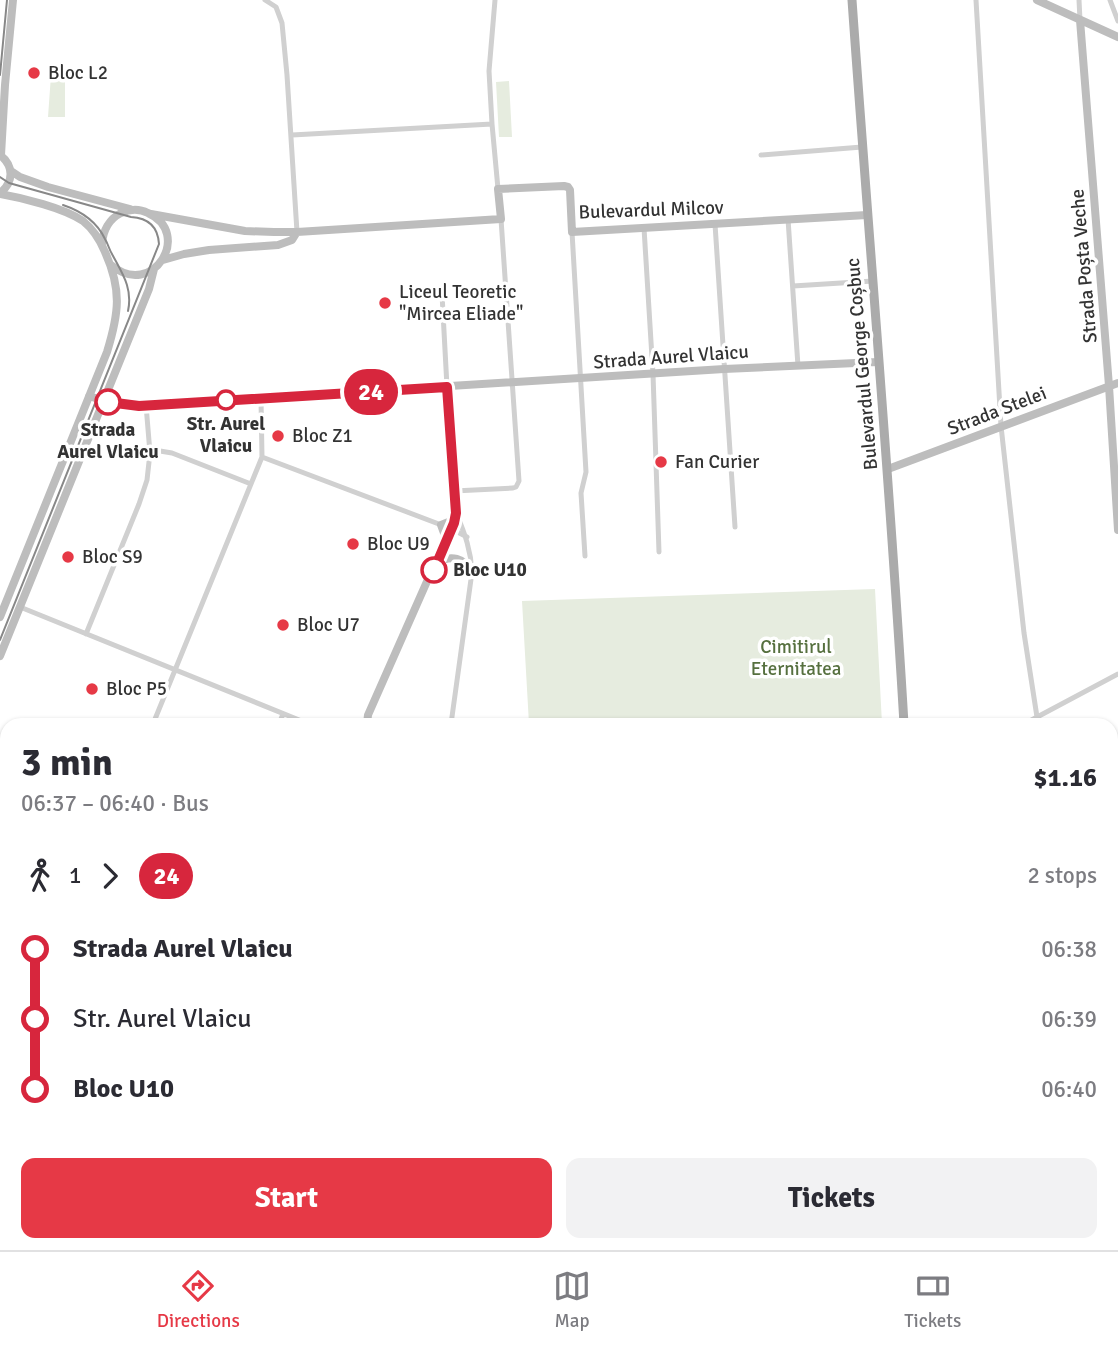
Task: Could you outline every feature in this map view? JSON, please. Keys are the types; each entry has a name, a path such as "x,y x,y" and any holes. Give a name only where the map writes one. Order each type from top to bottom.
{"main road":[{"path":"0,617 107,352 117,309 117,287 111,264 89,227 70,214 0,193 9,183 11,172 6,160 0,155 13,0"},
{"name":"Bulevardul George Coșbuc","path":"852,0 888,469 904,718"},
{"path":"1037,0 1118,37"},
{"name":"Strada Poșta Veche","path":"1080,20 1114,384 1118,530"},
{"path":"11,172 48,187 133,210 245,231 298,232 501,219 498,189"},
{"name":"Bulevardul Milcov","path":"498,189 568,187 572,232 867,215"},
{"path":"102,246 103,235 109,222 120,214 133,210"},
{"path":"111,264 123,273 140,275 154,269 163,260 168,239 162,225 151,214"},
{"path":"163,260 209,250 278,245 292,240 298,232"},
{"path":"0,656 149,289 154,269"},
{"name":"Strada Aurel Vlaicu","path":"89,396 114,404 146,405 878,362"},
{"name":"Strada Stelei","path":"888,469 1114,384"},
{"path":"368,715 446,543 456,513 447,387"},
{"path":"446,543 441,525 451,521 456,513"},
{"path":"437,563 446,558 456,558 466,563 472,572"}],"street":[{"path":"265,0 276,7 282,23 298,232"},
{"path":"495,0 489,71 498,189"},
{"path":"975,0 1001,426 1024,633 1038,717 1118,674"},
{"name":"Strada Poșta Veche","path":"1079,0 1080,20"},
{"path":"1110,0 1118,22"},
{"path":"292,135 492,124"},
{"path":"761,155 862,147"},
{"path":"454,491 513,488 518,484 501,219"},
{"path":"788,219 798,366"},
{"path":"715,224 735,527"},
{"path":"645,228 659,552"},
{"path":"572,232 586,472 582,493 585,556"},
{"path":"793,286 873,281"},
{"path":"442,294 447,387"},
{"path":"155,718 262,457 261,399"},
{"path":"86,634 147,480 150,453 146,405"},
{"path":"150,453 172,453 251,484"},
{"path":"262,457 467,537"},
{"path":"451,718 472,572 467,537 456,513"},
{"path":"20,607 293,718"},
{"path":"281,718 283,714"}],"green space":[{"path":"51,75 65,75 65,117 48,117"},
{"path":"509,81 512,137 499,137 496,82"},
{"name":"Cimitirul Eternitatea","path":"875,589 882,718 529,718 522,601"}],"tram line":[{"path":"0,75 7,0"},
{"path":"0,177 9,183 142,219 154,228 159,244 0,640"},
{"path":"63,205 88,218 102,233 126,281 128,311"}],"bus line":[{"name":"24","path":"108,402 139,406 447,387 456,513 434,570"}],"place":[{"name":"Bloc L2","path":"34,73"},
{"name":"Liceul Teoretic \"Mircea Eliade\"","path":"385,303"},
{"name":"Str. Aurel Vlaicu","path":"226,400"},
{"name":"Strada Aurel Vlaicu","path":"108,402"},
{"name":"Bloc Z1","path":"278,436"},
{"name":"Fan Curier","path":"661,462"},
{"name":"Bloc U9","path":"353,544"},
{"name":"Bloc S9","path":"68,557"},
{"name":"Bloc U10","path":"434,570"},
{"name":"Bloc U7","path":"283,625"},
{"name":"Bloc P5","path":"92,689"}]}
